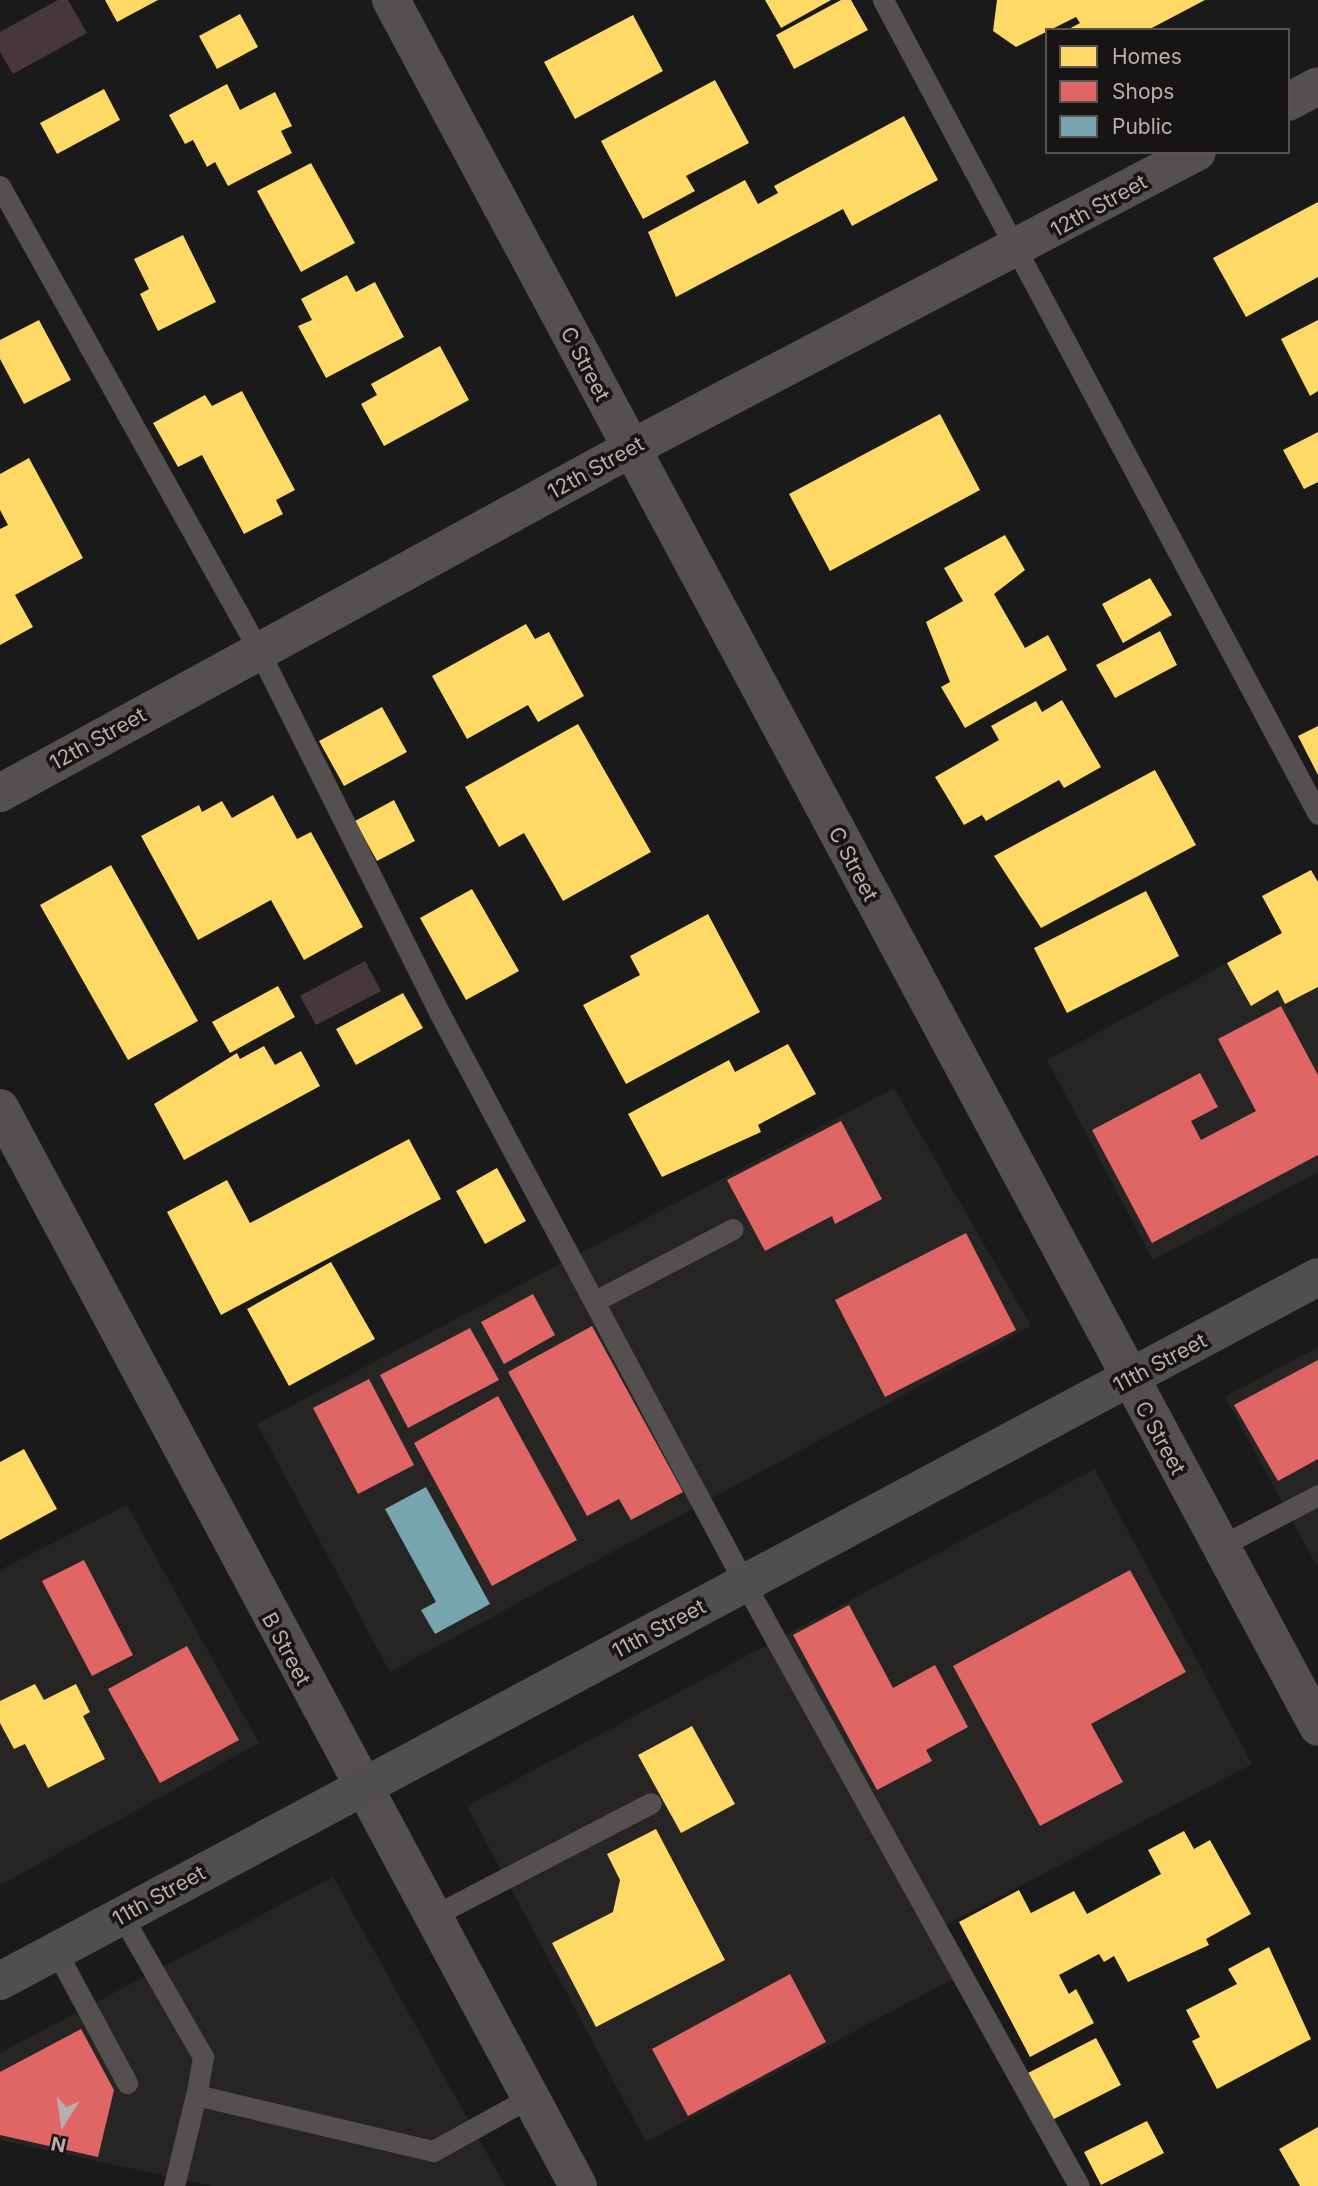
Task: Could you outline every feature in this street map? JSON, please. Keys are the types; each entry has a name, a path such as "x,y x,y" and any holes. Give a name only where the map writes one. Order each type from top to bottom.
{"main road":[{"name":"11th Street","path":"0,1981 1129,1381 1318,1277"}],"street":[{"name":"C Street","path":"391,0 1129,1381 1318,1727"},
{"path":"1290,101 1318,86"},
{"name":"12th Street","path":"0,793 630,449 1018,250 1193,154"},
{"name":"B Street","path":"0,1108 318,1710 366,1785 578,2186"}],"lane":[{"path":"883,0 1318,814"},
{"path":"0,186 259,651 440,1014 597,1300 745,1584 1079,2186"},
{"path":"597,1300 733,1229"},
{"path":"1219,1547 1318,1494"},
{"path":"435,1915 651,1803"},
{"path":"122,1916 202,2057 196,2095 174,2186"},
{"path":"56,1951 127,2083"},
{"path":"196,2095 433,2151 531,2097"}],"shaded area":[{"path":"58,0 68,0 87,33 13,74 0,52 0,32"},
{"path":"1318,914 1318,1172 1153,1260 1047,1060"},
{"path":"365,961 381,991 316,1025 300,996"},
{"path":"894,1088 1031,1326 390,1672 257,1424"},
{"path":"1318,1347 1318,1568 1225,1397"},
{"path":"1095,1469 1252,1764 938,1929 962,1974 646,2142 467,1806"},
{"path":"127,1505 259,1743 0,1885 0,1570"},
{"path":"333,1877 505,2186 212,2186 0,2140 0,2053"}],"building: Homes":[{"path":"105,0 158,0 117,22"},
{"path":"765,0 831,0 781,28"},
{"path":"841,0 851,0 868,30 794,69 776,35"},
{"path":"997,0 1205,0 1152,28 1071,28 1080,23 1076,17 1054,28 1045,28 1045,32 1016,47 993,31"},
{"path":"240,14 258,47 217,69 199,36"},
{"path":"633,15 663,71 575,119 544,62"},
{"path":"715,80 749,143 686,176 695,191 643,219 601,141"},
{"path":"227,84 240,110 275,92 292,126 281,131 292,153 228,186 215,162 207,167 193,140 185,144 169,115"},
{"path":"104,89 120,120 57,154 40,123"},
{"path":"904,116 938,180 852,226 843,209 676,297 648,232 745,180 758,204 778,193 774,186"},
{"path":"311,163 355,243 301,272 257,191"},
{"path":"1318,202 1318,277 1246,317 1213,258"},
{"path":"183,235 216,302 158,331 140,294 149,289 134,259"},
{"path":"347,275 356,292 375,282 404,337 326,378 298,326 312,320 301,299"},
{"path":"39,320 71,380 24,404 0,359 0,340"},
{"path":"1318,320 1318,391 1310,396 1281,339"},
{"path":"440,346 469,400 384,446 361,404 377,395 371,384"},
{"path":"242,391 295,490 276,500 283,514 244,534 202,455 178,467 153,423 205,395 212,406"},
{"path":"940,414 980,490 830,571 789,494"},
{"path":"1318,432 1318,482 1304,489 1283,450"},
{"path":"29,458 83,558 15,595 33,627 0,645 0,529 8,525 0,510 0,474"},
{"path":"1005,535 1025,570 994,594 1025,648 1048,635 1067,670 965,728 941,687 950,682 926,622 963,601 944,568"},
{"path":"1150,578 1172,615 1123,643 1102,604"},
{"path":"526,624 535,639 549,632 584,696 538,722 528,705 467,739 432,676"},
{"path":"1160,631 1177,665 1115,698 1096,665"},
{"path":"1062,700 1101,767 1064,788 1059,780 986,821 982,815 964,825 935,777 999,740 991,726 1036,701 1042,712"},
{"path":"382,707 407,752 344,786 319,741"},
{"path":"578,724 651,852 563,901 524,833 499,847 465,787"},
{"path":"1318,726 1318,775 1298,736"},
{"path":"1155,770 1196,845 1041,928 994,856"},
{"path":"273,795 297,839 311,832 363,927 304,960 271,900 198,940 141,836 199,805 202,812 222,801 232,818"},
{"path":"394,800 415,841 377,861 355,821"},
{"path":"111,865 198,1021 128,1060 40,905"},
{"path":"1311,870 1318,882 1318,987 1285,1004 1278,990 1251,1006 1227,963 1282,933 1262,896"},
{"path":"472,889 519,971 466,1000 420,918"},
{"path":"1146,891 1179,956 1067,1013 1034,948"},
{"path":"708,914 760,1012 626,1084 583,1005 640,975 630,956"},
{"path":"278,986 295,1017 230,1053 212,1022"},
{"path":"403,993 423,1028 356,1065 336,1029"},
{"path":"788,1044 816,1094 758,1125 761,1132 662,1177 628,1114 729,1060 735,1072"},
{"path":"264,1046 275,1065 301,1051 320,1086 184,1160 154,1104 237,1053 240,1059"},
{"path":"409,1139 441,1199 221,1315 167,1212 227,1180 250,1223"},
{"path":"497,1168 526,1221 485,1244 456,1191"},
{"path":"331,1262 375,1339 289,1386 247,1309"},
{"path":"24,1449 57,1509 0,1540 0,1462"},
{"path":"35,1684 44,1700 76,1684 90,1712 83,1716 105,1759 48,1788 25,1744 14,1749 0,1723 0,1701"},
{"path":"692,1726 735,1804 681,1833 638,1755"},
{"path":"656,1829 725,1960 596,2027 552,1943 613,1912 620,1880 607,1854"},
{"path":"1184,1831 1194,1849 1210,1840 1251,1914 1206,1939 1209,1945 1128,1982 1114,1956 1104,1962 1099,1954 1059,1975 1069,1994 1076,1989 1094,2023 1030,2057 959,1922 1019,1890 1031,1913 1074,1891 1087,1914 1161,1874 1148,1850"},
{"path":"1269,1947 1311,2039 1217,2089 1192,2041 1200,2037 1186,2010 1237,1984 1228,1969"},
{"path":"1096,2038 1121,2085 1052,2120 1028,2073"},
{"path":"1147,2121 1164,2153 1101,2185 1084,2152"},
{"path":"1318,2127 1318,2186 1300,2186 1279,2149"}],"building: Shops":[{"path":"1281,1006 1318,1075 1318,1155 1152,1243 1092,1130 1200,1073 1218,1107 1191,1121 1201,1140 1256,1111 1218,1039"},
{"path":"841,1121 882,1199 835,1224 832,1216 765,1251 727,1180"},
{"path":"966,1233 1016,1330 885,1397 835,1300"},
{"path":"533,1294 555,1335 504,1364 481,1322"},
{"path":"592,1326 683,1492 631,1520 619,1499 587,1516 508,1372"},
{"path":"470,1328 499,1380 408,1428 380,1375"},
{"path":"1318,1360 1318,1459 1278,1481 1234,1405"},
{"path":"369,1379 414,1465 358,1494 313,1408"},
{"path":"498,1396 577,1540 492,1586 414,1443"},
{"path":"84,1560 133,1655 92,1676 42,1581"},
{"path":"1130,1570 1186,1672 1091,1724 1123,1782 1040,1826 953,1666"},
{"path":"849,1605 893,1688 935,1665 968,1727 926,1750 932,1761 877,1790 793,1635"},
{"path":"187,1646 239,1740 160,1783 108,1689"},
{"path":"790,1974 826,2042 688,2116 652,2049"},
{"path":"81,2029 114,2090 98,2157 0,2135 0,2072"}],"building: Public":[{"path":"426,1487 490,1604 435,1634 421,1610 436,1602 385,1509"}]}
